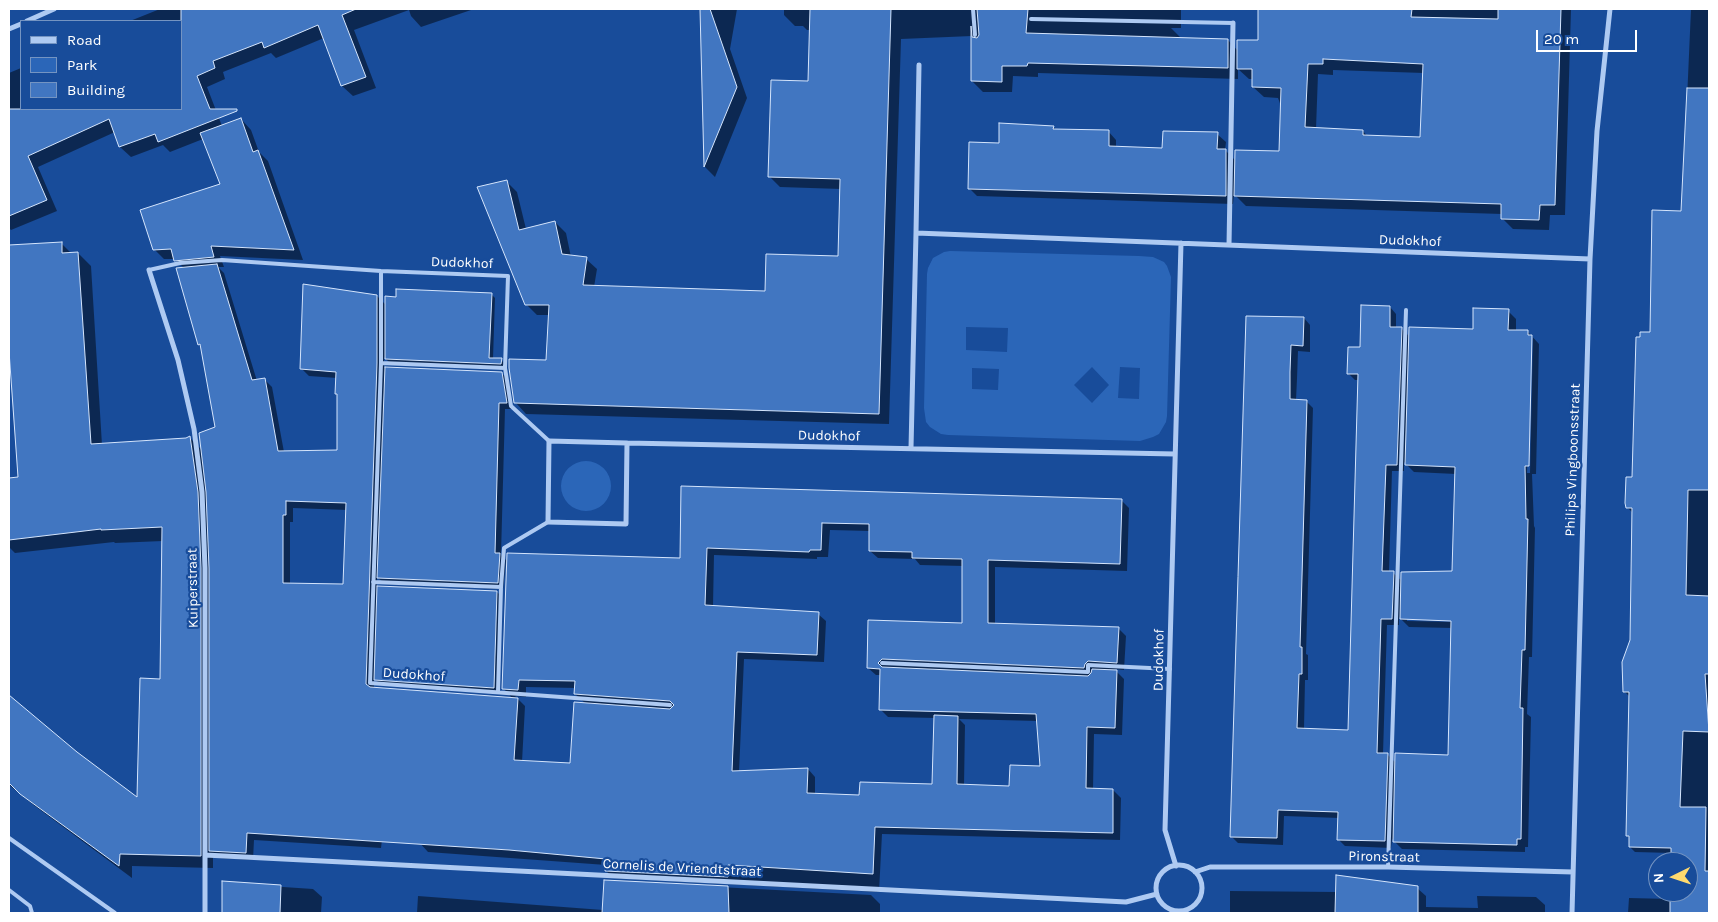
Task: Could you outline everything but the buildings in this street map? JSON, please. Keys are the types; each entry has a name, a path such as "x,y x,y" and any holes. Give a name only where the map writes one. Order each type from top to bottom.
{"street":[{"path":"28,20 54,9"},
{"name":"Philips Vingboonsstraat","path":"1572,913 1590,259 1597,131 1610,9"},
{"path":"1229,245 1233,22"},
{"path":"911,448 919,65"},
{"name":"Dudokhof","path":"916,233 1590,259"},
{"name":"Dudokhof","path":"1176,866 1166,830 1182,243"},
{"name":"Kuiperstraat","path":"149,270 178,360 194,429 202,492 205,568 205,913"},
{"path":"549,441 548,522 626,524 627,442"},
{"name":"Dudokhof","path":"549,441 1175,454"},
{"name":"Cornelis de Vriendtstraat","path":"205,855 1126,902 1157,894"},
{"path":"1176,866 1186,866 1195,872 1201,881 1202,893 1190,911 1180,912 1170,909 1162,903 1157,894 1157,884 1160,876 1167,869 1176,866"},
{"name":"Pironstraat","path":"1195,872 1210,867 1388,867 1573,872"}],"lane":[{"path":"973,9 975,35"},
{"path":"1031,19 1233,22"},
{"path":"149,270 180,263 222,260 382,271"},
{"name":"Dudokhof","path":"505,368 508,276 382,271 381,363 370,683 670,705"},
{"path":"1388,867 1406,310"},
{"path":"381,363 505,368 511,406 549,441"},
{"path":"498,692 504,548 548,522"},
{"path":"373,582 501,587"},
{"path":"882,663 1088,672 1088,665 1170,669"},
{"path":"9,838 115,913"},
{"path":"9,890 30,906 32,913"}],"green space":[{"path":"944,252 1139,256 1153,257 1164,262 1171,277 1167,416 1166,422 1159,434 1140,441 948,435 941,434 930,427 926,422 924,408 927,274 933,258","holes":["966,327 1008,328 1007,352 966,350","1092,367 1109,385 1092,403 1074,385","1120,367 1140,368 1139,399 1118,398","972,368 999,369 998,390 972,389"]},
{"path":"581,461 591,461 604,468 611,481 611,491 604,504 591,511 581,511 572,507 565,500 561,491 561,481 565,472 572,465"}]}
